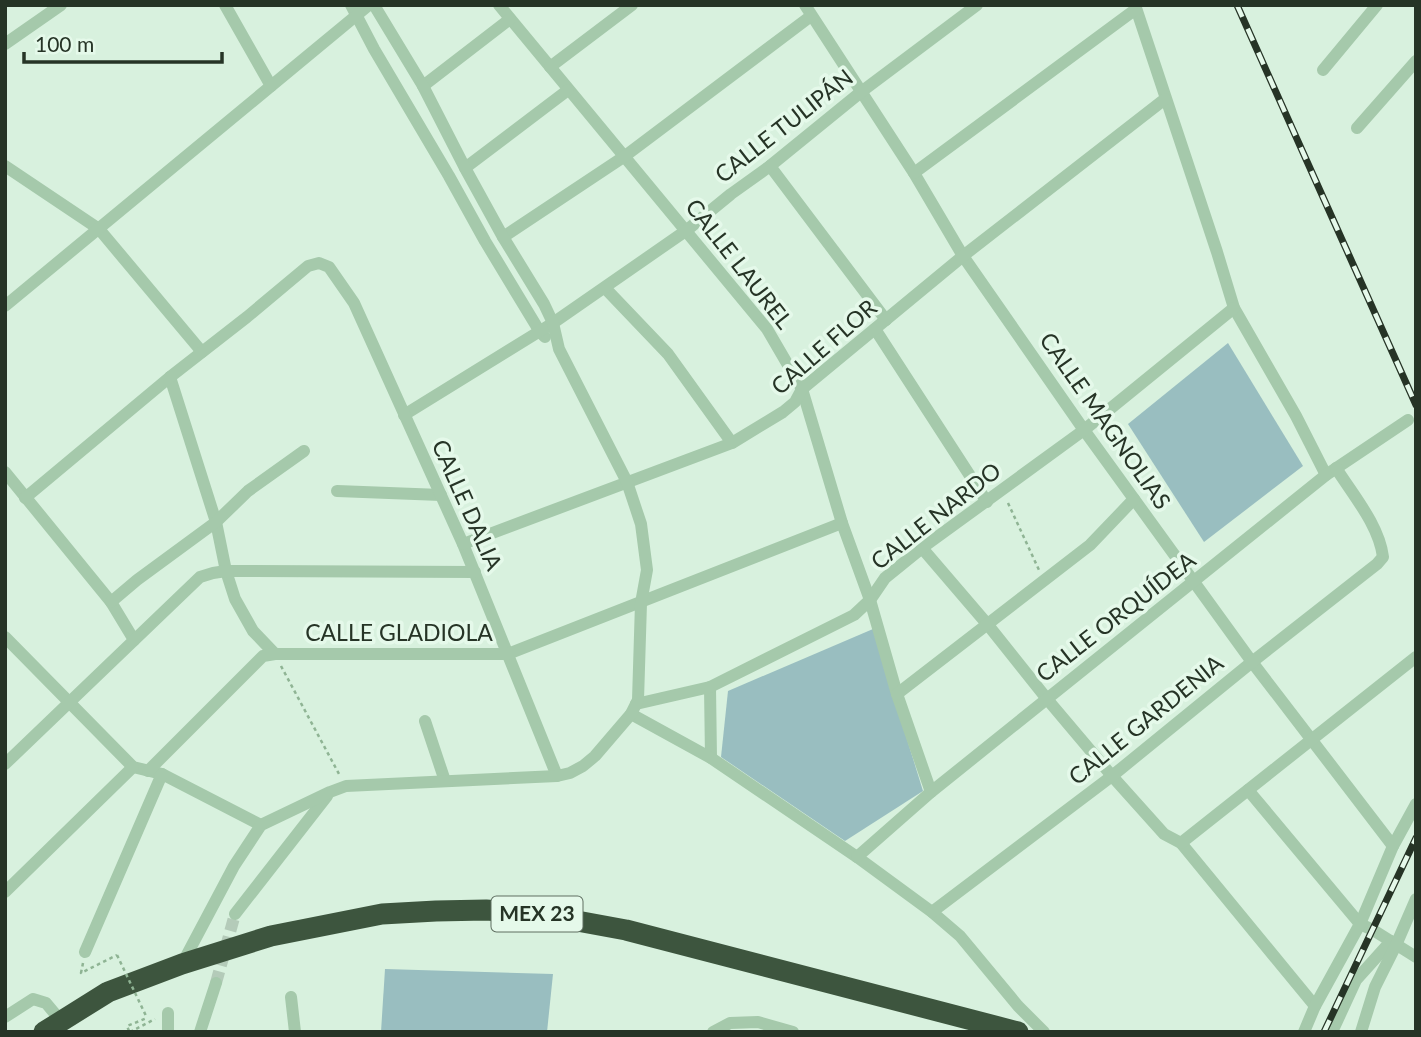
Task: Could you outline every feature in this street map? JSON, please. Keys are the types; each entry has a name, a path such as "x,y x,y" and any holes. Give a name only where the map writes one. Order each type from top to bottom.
{"highway":[{"name":"MEX 23","path":"52,1026 108,992 182,964 271,936 382,914 486,911 539,914 626,930 1018,1032"}],"street":[{"path":"5,44 61,5"},
{"path":"225,5 271,86"},
{"path":"5,306 271,86 354,11 369,5"},
{"path":"182,964 234,866 261,825 346,786 557,776 570,773 583,766 607,743 638,700 642,603 647,570 640,524 627,482 559,349 553,323 465,168 423,86 374,5"},
{"name":"CALLE LAUREL","path":"499,5 767,329 802,389 842,523 870,600 897,694 931,792"},
{"path":"550,66 632,5"},
{"name":"CALLE TULIPÁN","path":"404,415 540,332 687,230 861,92 977,5"},
{"path":"1323,70 1377,5"},
{"path":"914,173 1136,7 1234,308 1331,472"},
{"path":"354,11 540,332 559,349"},
{"path":"503,237 625,156 808,11"},
{"name":"CALLE MAGNOLIAS","path":"808,11 914,173 964,256 1084,430 1252,662 1393,846"},
{"path":"423,86 510,19"},
{"path":"1357,128 1416,61"},
{"path":"465,168 568,90"},
{"name":"CALLE FLOR","path":"463,544 732,443 783,412 795,402 802,389 881,324 1165,99"},
{"path":"5,166 99,229 202,352 25,498"},
{"path":"770,166 881,324 987,502"},
{"name":"CALLE DALIA","path":"202,352 308,266 320,262 329,267 354,303 463,544 557,776"},
{"path":"605,288 668,354 732,443"},
{"name":"CALLE NARDO","path":"634,709 710,687 854,615 870,600 885,578 922,548 1084,430 1234,308"},
{"path":"170,377 216,522 234,599 253,631 275,654"},
{"name":"CALLE ORQUÍDEA","path":"857,857 931,792 1331,472 1408,420"},
{"path":"111,602 216,522 248,491 304,451"},
{"path":"5,472 111,602 134,640"},
{"name":"CALLE GARDENIA","path":"932,912 1112,776 1377,564 1382,557 1381,549 1370,522 1331,472"},
{"path":"337,491 441,495"},
{"path":"897,694 1090,545 1134,499"},
{"name":"CALLE GLADIOLA","path":"148,771 263,656 508,654 842,523"},
{"path":"922,548 1112,776 1164,834 1181,843 1315,1006"},
{"path":"5,764 200,577 226,572 475,572"},
{"path":"5,638 133,767 162,774 261,825"},
{"path":"1181,843 1416,657"},
{"path":"710,687 711,758"},
{"path":"634,709 857,857 932,912 960,936 1018,1006 1044,1032"},
{"path":"425,721 445,781"},
{"path":"5,892 133,767"},
{"path":"85,952 162,774"},
{"path":"1248,790 1360,924 1416,957"},
{"path":"235,914 330,792"},
{"path":"1304,1032 1315,1006 1360,924 1393,846 1416,804"},
{"path":"1361,1032 1375,988 1416,899"},
{"path":"1332,1032 1356,980 1394,943"},
{"path":"200,1032 216,984"},
{"path":"290,997 295,1032"},
{"path":"5,1017 33,999 46,1003 52,1026"},
{"path":"168,1013 168,1032"},
{"path":"713,1032 730,1023 758,1022 793,1032"}],"path":[{"path":"1002,490 1044,580"},
{"path":"275,654 346,786"},
{"path":"85,952 81,973 117,956 147,1018 127,1026 130,1032 168,1013"}],"shaded area":[{"path":"1228,343 1303,466 1204,542 1128,424"},
{"path":"873,629 923,791 845,841 721,757 728,691"},
{"path":"385,969 553,974 547,1032 381,1032"}],"tunnel":[{"path":"216,983 235,914"}],"railway":[{"path":"1237,5 1416,405"},
{"path":"1324,1032 1416,838"}]}
